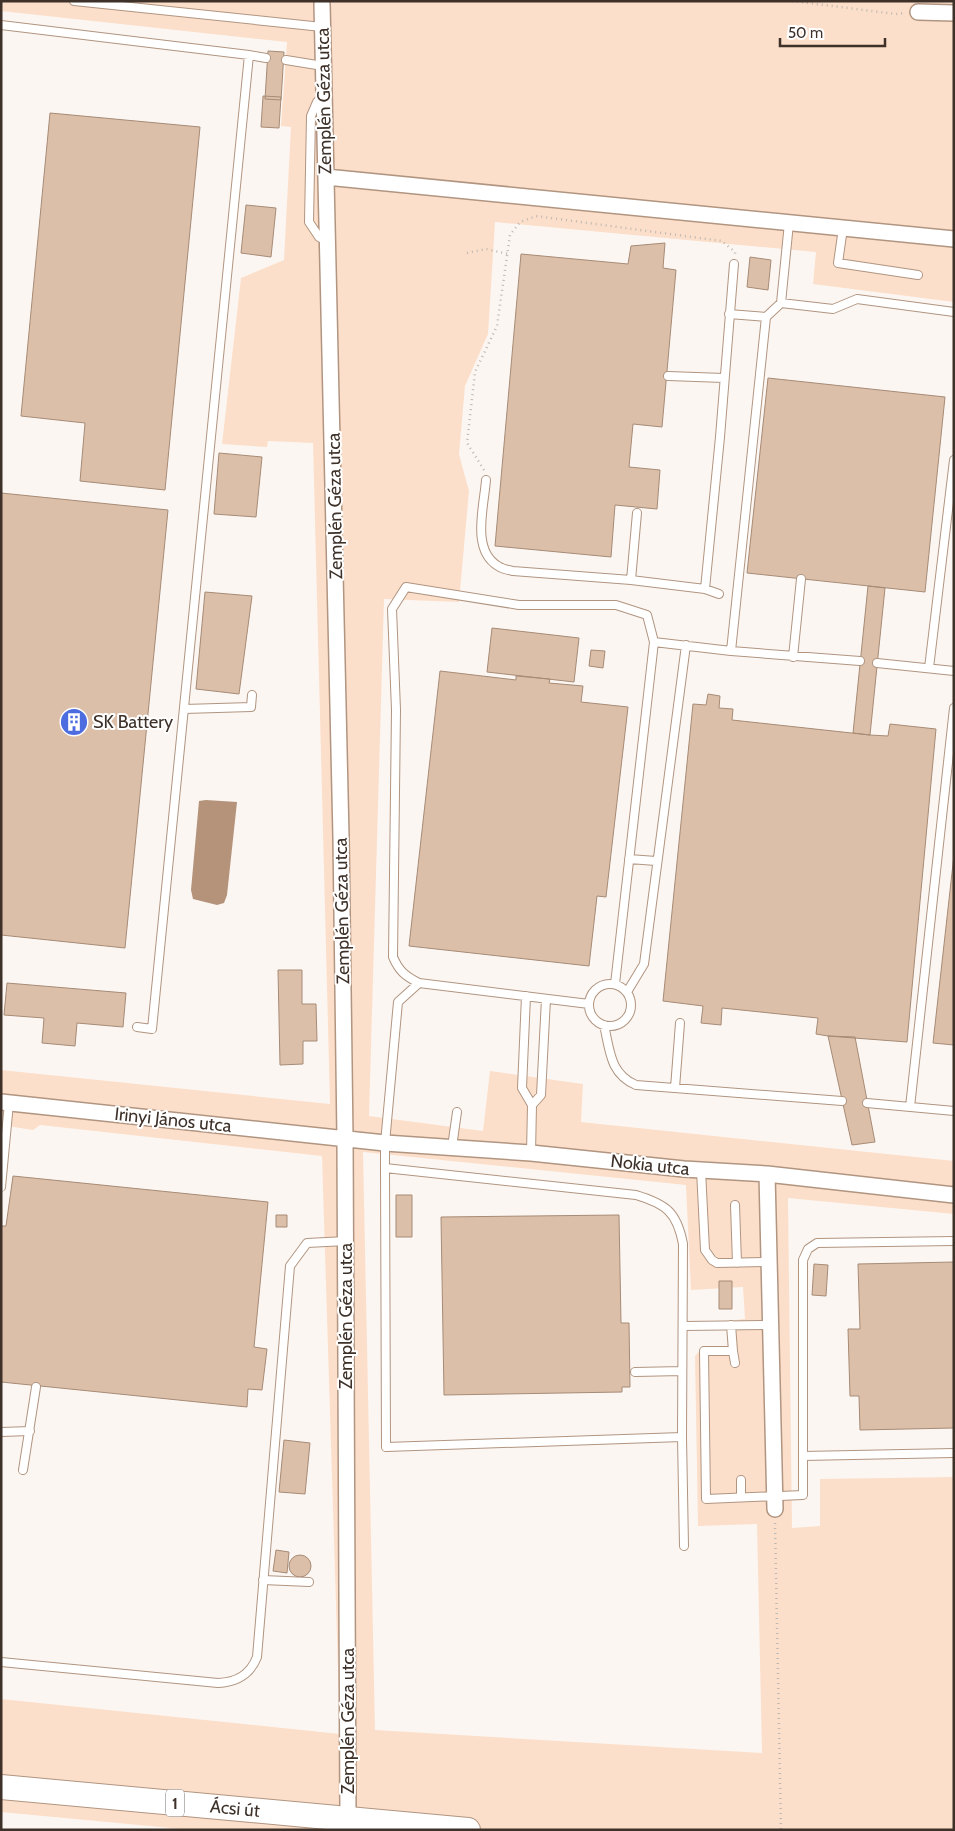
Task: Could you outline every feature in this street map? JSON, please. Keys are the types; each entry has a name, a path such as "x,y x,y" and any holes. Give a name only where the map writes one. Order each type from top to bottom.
{"main road":[{"name":"Ácsi út","path":"1,1787 468,1830"}],"street":[{"name":"Zemplén Géza utca","path":"322,4 342,837 346,1241 348,1818"},
{"path":"918,12 954,13"},
{"path":"326,177 954,239"},
{"name":"Irinyi János utca","path":"5,1102 345,1139"},
{"name":"Nokia utca","path":"345,1139 767,1174 954,1195"},
{"path":"767,1174 775,1502"}],"lane":[{"path":"74,1 322,27"},
{"path":"1,25 266,58"},
{"path":"137,1027 152,1029 249,55"},
{"path":"286,60 323,66"},
{"path":"324,95 317,102 311,116 309,222 318,237 328,242"},
{"path":"731,651 766,317 781,303 789,223"},
{"path":"843,228 838,262 918,275"},
{"path":"705,589 734,264"},
{"path":"781,303 834,309 858,299 954,312"},
{"path":"729,314 766,317"},
{"path":"668,376 724,378"},
{"path":"929,668 954,460"},
{"path":"486,480 481,539 484,552 499,568 513,571 631,580 705,589 719,594"},
{"path":"631,580 637,513"},
{"path":"793,657 801,579"},
{"path":"589,1004 419,983 405,976 400,971 394,957 396,710 392,609 406,587 519,605 616,605 647,615 654,642 615,984"},
{"path":"654,642 793,657 860,661"},
{"path":"627,992 644,964 656,861 686,644"},
{"path":"877,663 954,671"},
{"path":"184,709 251,707 252,695"},
{"path":"910,1106 954,708"},
{"path":"629,859 656,861"},
{"path":"419,983 398,1002 386,1143 386,1447 682,1437"},
{"path":"608,984 615,984 627,992 632,1005 628,1017 617,1025 604,1025 593,1018 589,1004 595,990 608,984"},
{"path":"526,996 522,1088 532,1105 531,1153"},
{"path":"532,1105 541,1095 546,999"},
{"path":"675,1088 680,1023"},
{"path":"604,1025 614,1068 627,1081 636,1085 842,1101"},
{"path":"1,1187 5,1102"},
{"path":"867,1103 954,1111"},
{"path":"452,1148 457,1112"},
{"path":"386,1168 636,1195 657,1202 670,1212 680,1227 683,1244 682,1437 684,1546"},
{"path":"701,1170 704,1250 717,1263 769,1262"},
{"path":"735,1205 737,1263"},
{"path":"1,1662 218,1683 235,1680 250,1672 257,1657 290,1266 307,1243 346,1241"},
{"path":"732,1351 704,1351 706,1499 741,1497 775,1502 803,1495 803,1260 808,1249 817,1243 954,1241"},
{"path":"731,1325 732,1351 735,1363"},
{"path":"683,1326 770,1325"},
{"path":"636,1372 682,1371"},
{"path":"23,1470 36,1388"},
{"path":"1,1432 30,1431"},
{"path":"802,1456 954,1453"},
{"path":"741,1480 741,1497"},
{"path":"263,1580 309,1582"}],"path":[{"path":"792,1 896,14 918,12"},
{"path":"486,480 484,469 467,443 475,372 497,326 510,236 520,222 536,216 722,240 735,252 734,264"},
{"path":"467,253 486,249 508,254"},
{"path":"775,1502 780,1830"}],"shaded area":[{"path":"1,1 954,1 954,302 813,284 816,252 495,222 488,334 465,386 459,454 469,491 459,602 384,599 369,1116 483,1131 490,1071 583,1084 581,1122 954,1161 954,1214 788,1198 792,1528 820,1526 820,1479 954,1477 954,1830 192,1830 1,1812 1,1699 340,1734 322,1156 40,1125 33,1130 1,1125 1,1070 330,1104 313,443 268,441 267,447 222,444 241,278 284,260 291,127 281,126 287,42 1,11","holes":["363,1152 686,1185 691,1290 743,1287 745,1319 726,1321 728,1347 704,1346 695,1356 698,1526 757,1524 762,1753 375,1730"]},
{"path":"199,801 237,802 227,895 224,903 217,905 193,899 191,890"}],"building":[{"path":"268,51 284,52 281,100 265,99"},
{"path":"263,96 281,97 279,128 261,127"},
{"path":"50,113 200,127 165,490 80,481 85,423 21,416"},
{"path":"246,205 276,208 271,257 241,253"},
{"path":"665,243 663,268 676,270 662,427 633,424 629,467 660,470 657,509 615,505 611,557 495,546 521,254 628,264 631,246"},
{"path":"750,257 771,260 768,290 747,287"},
{"path":"768,378 945,397 925,592 747,573"},
{"path":"219,453 262,457 256,517 214,514"},
{"name":"SK Battery","path":"1,493 168,510 125,948 1,935"},
{"path":"868,586 885,588 870,735 853,733"},
{"path":"205,592 252,596 239,694 196,689"},
{"path":"492,628 579,638 574,682 487,672"},
{"path":"591,650 605,651 603,668 589,666"},
{"path":"440,671 516,680 516,676 550,679 549,683 583,686 581,702 628,707 606,897 597,896 589,966 409,946"},
{"path":"708,694 720,696 719,708 733,709 732,720 888,736 890,724 936,729 907,1042 816,1034 818,1018 722,1008 721,1025 701,1023 703,1006 663,1001 693,704 706,705"},
{"path":"954,855 954,1045 933,1043"},
{"path":"278,970 302,970 302,1004 316,1004 317,1041 303,1041 303,1064 280,1065"},
{"path":"7,983 126,993 123,1027 77,1023 75,1046 42,1043 44,1018 4,1015"},
{"path":"828,1036 855,1037 875,1142 852,1145"},
{"path":"13,1176 268,1202 254,1347 267,1349 262,1390 248,1389 247,1407 1,1382 1,1226 6,1226"},
{"path":"396,1195 412,1195 412,1237 396,1237"},
{"path":"276,1215 287,1215 287,1227 276,1227"},
{"path":"619,1215 621,1323 629,1323 630,1387 622,1387 622,1392 444,1395 441,1217"},
{"path":"954,1262 954,1428 860,1430 859,1396 850,1396 848,1329 860,1329 858,1264"},
{"path":"814,1264 828,1265 826,1296 812,1295"},
{"path":"719,1281 732,1281 732,1309 719,1309"},
{"path":"284,1440 310,1443 305,1494 279,1492"},
{"path":"276,1550 289,1552 287,1573 273,1571"},
{"path":"300,1555 308,1558 311,1566 308,1574 300,1577 292,1574 289,1566 292,1558"}],"place":[{"name":"SK Battery","path":"74,722"}]}
